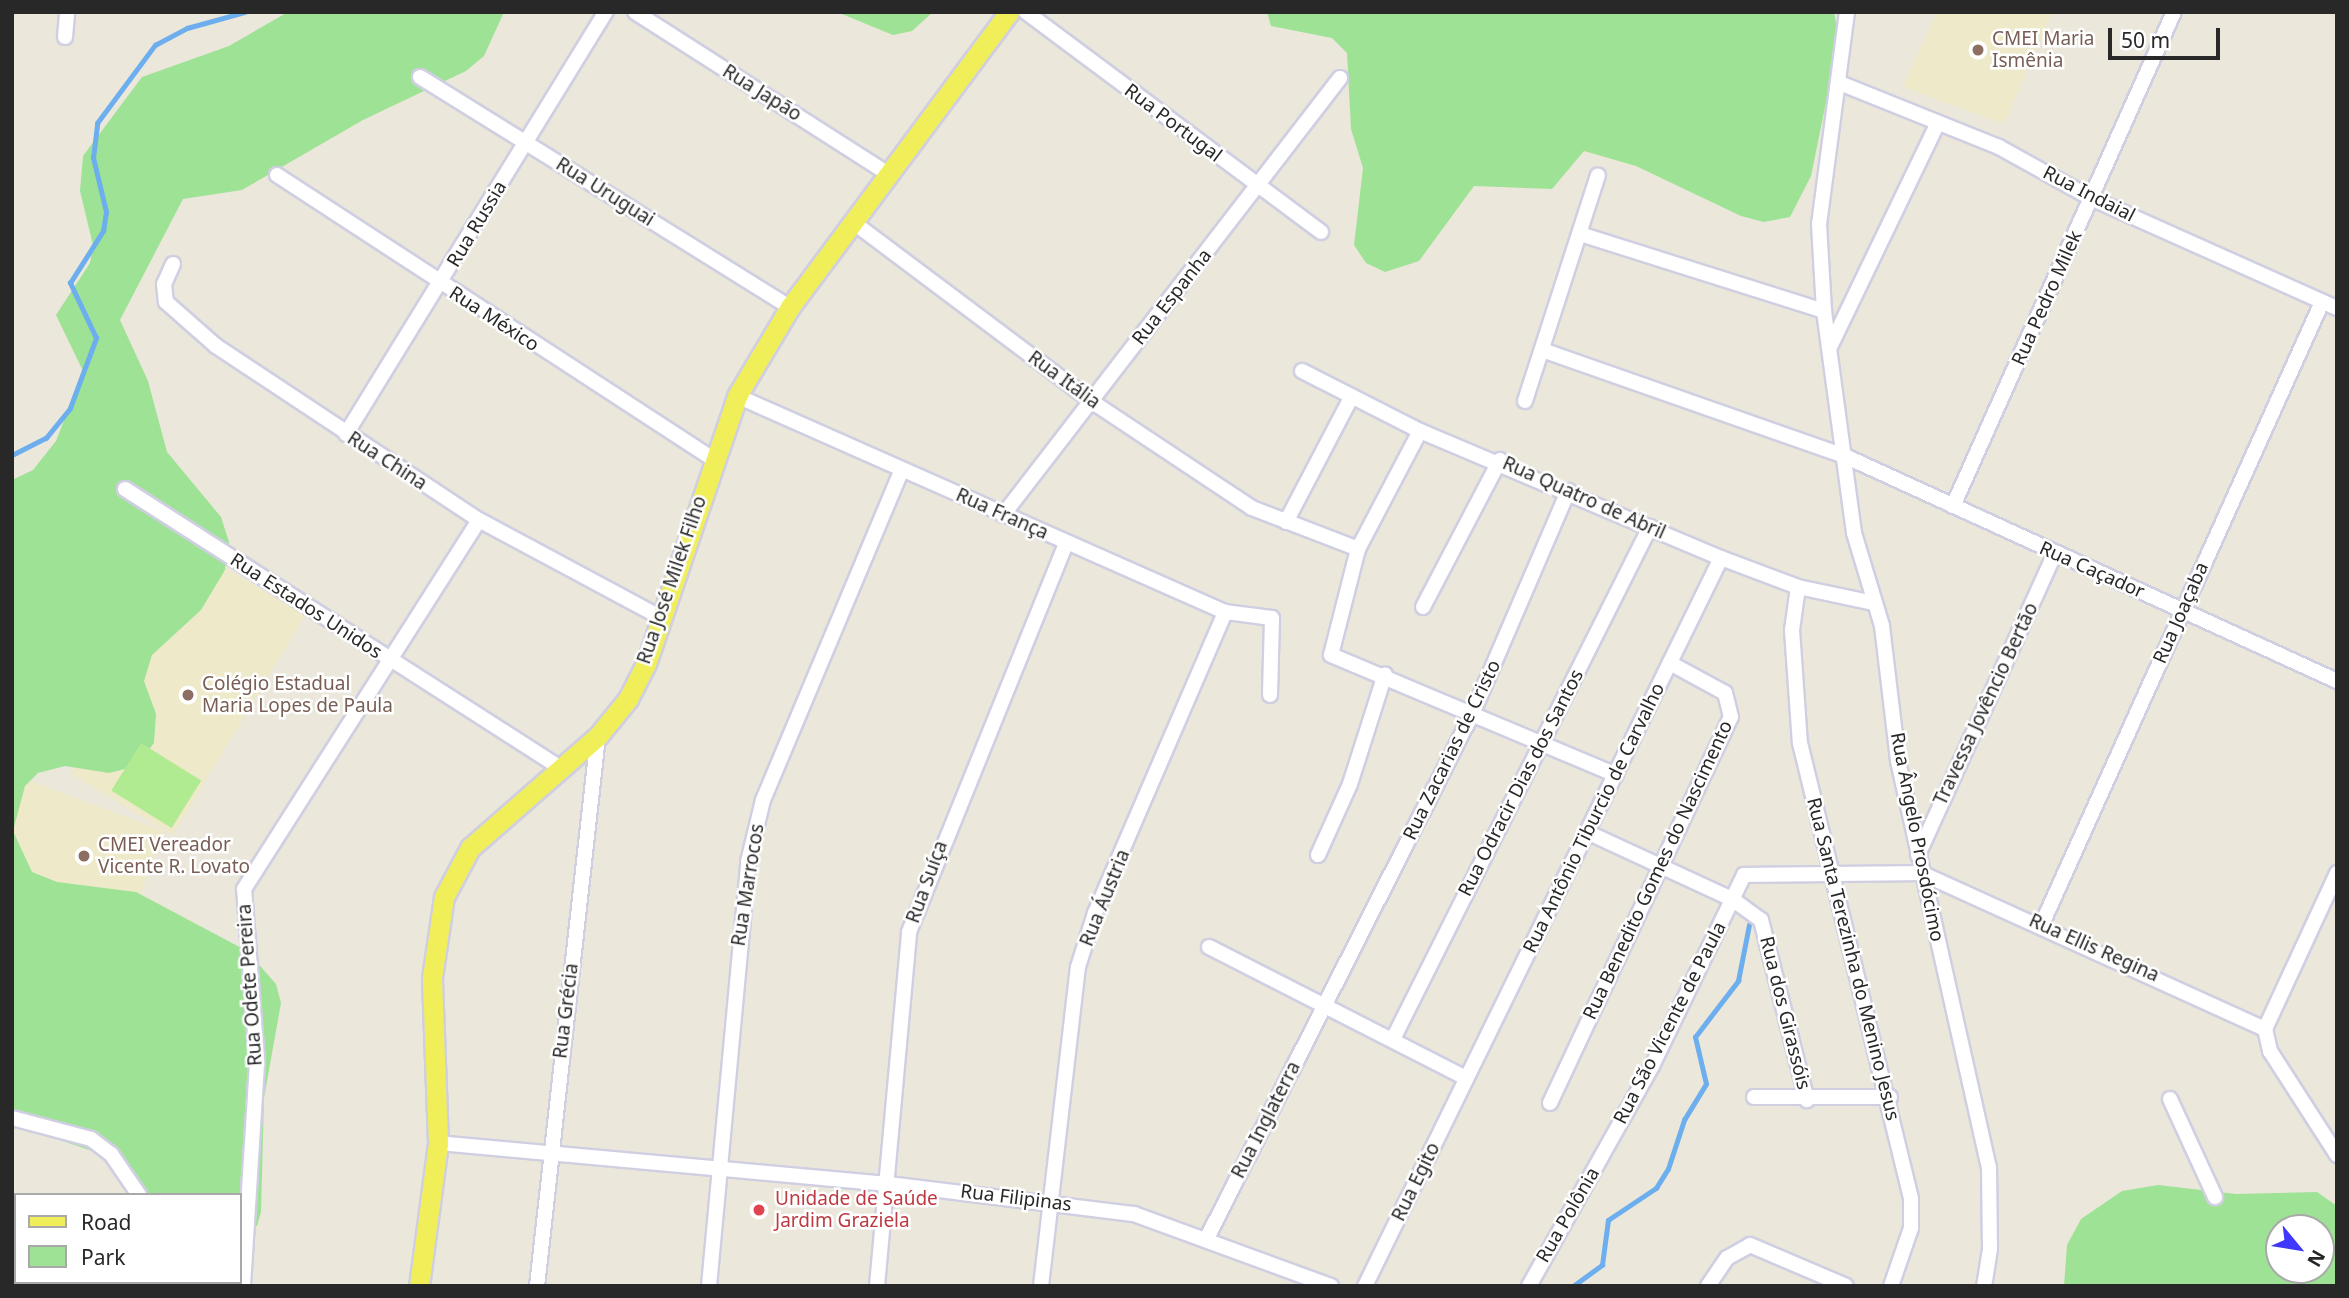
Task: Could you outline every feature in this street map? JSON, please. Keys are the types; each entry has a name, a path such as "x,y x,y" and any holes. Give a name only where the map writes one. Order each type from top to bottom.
{"main road":[{"name":"Rua José Milek Filho","path":"419,1286 438,1143 432,978 444,897 470,848 559,767 598,736 628,699 660,617 737,396 790,307 1009,12"}],"street":[{"path":"51,12 66,15 65,37"},
{"name":"Rua Russia","path":"346,434 441,285 606,12"},
{"name":"Rua Japão","path":"635,12 888,174"},
{"name":"Rua Portugal","path":"1026,12 1321,232"},
{"name":"Rua Ângelo Prosdócimo","path":"1847,12 1840,82 1819,224 1824,311 1847,457 1854,533 1874,603 1920,873 1989,1167 1990,1248 1983,1286"},
{"name":"Rua Pedro Milek","path":"1953,506 2093,199 2174,12"},
{"name":"Rua Uruguai","path":"420,77 790,307"},
{"name":"Rua Espanha","path":"1003,515 1340,78"},
{"name":"Rua Indaial","path":"1840,82 1938,122 2093,199 2337,308"},
{"path":"1831,345 1938,122"},
{"name":"Rua México","path":"277,175 441,285 713,460"},
{"path":"1525,401 1598,175"},
{"name":"Rua Itália","path":"853,222 1091,401 1252,508 1358,549"},
{"path":"1580,234 1824,311"},
{"name":"Rua China","path":"173,264 164,284 166,302 216,346 479,520 660,617"},
{"name":"Rua Joaçaba","path":"2042,924 2322,302"},
{"name":"Rua Caçador","path":"1542,350 1847,457 2337,681"},
{"name":"Rua Quatro de Abril","path":"1302,371 1420,431 1500,460 1721,558 1798,587 1874,603"},
{"name":"Rua França","path":"737,396 1225,612 1272,618 1270,695"},
{"path":"1286,522 1352,396"},
{"path":"1420,431 1358,549 1331,655 1385,674 1616,775"},
{"path":"1423,607 1500,460"},
{"name":"Rua Marrocos","path":"709,1286 748,862 763,800 902,470"},
{"name":"Rua Estados Unidos","path":"125,489 559,767"},
{"name":"Rua Zacarias de Cristo","path":"1325,1004 1473,712 1568,491"},
{"name":"Rua Odete Pereira","path":"243,1286 243,1235 257,1061 244,889 479,520"},
{"name":"Rua Odracir Dias dos Santos","path":"1393,1039 1650,527"},
{"name":"Rua Suíça","path":"877,1286 889,1184 909,932 919,894 1066,543"},
{"name":"Travessa Jovêncio Bertão","path":"1917,855 2055,553"},
{"name":"Rua Antônio Tiburcio de Carvalho","path":"1466,1078 1588,834 1721,558"},
{"name":"Rua Santa Terezinha do Menino Jesus","path":"1798,587 1792,630 1800,743 1827,872 1891,1097 1912,1228 1891,1286"},
{"name":"Rua Áustria","path":"1041,1286 1078,967 1095,913 1225,612"},
{"name":"Rua Benedito Gomes do Nascimento","path":"1550,1103 1731,717 1725,693 1670,663"},
{"path":"1318,855 1350,783 1385,674"},
{"name":"Rua Grécia","path":"537,1286 598,736"},
{"name":"Rua dos Girassóis","path":"1588,834 1732,899 1761,920 1807,1100"},
{"path":"1827,872 1920,873"},
{"name":"Rua São Vicente de Paula","path":"1608,1146 1744,875 1827,872"},
{"name":"Rua Ellis Regina","path":"1920,873 2042,924 2265,1029"},
{"path":"2337,873 2265,1029 2270,1051 2337,1155"},
{"path":"1209,947 1466,1078"},
{"name":"Rua Inglaterra","path":"1208,1236 1325,1004"},
{"name":"Rua Egito","path":"1365,1286 1466,1078"},
{"path":"1754,1097 1807,1100 1891,1097"},
{"path":"2170,1099 2215,1198"},
{"path":"12,1118 91,1139 111,1154 138,1193"},
{"name":"Rua Filipinas","path":"438,1143 889,1184 1134,1214 1208,1236 1331,1286"},
{"name":"Rua Polônia","path":"1529,1286 1608,1146"},
{"path":"1708,1286 1727,1258 1750,1245 1846,1286"}],"shaded area":[{"name":"CMEI Maria Ismênia","path":"1937,12 2052,12 2004,124 1903,87"},
{"name":"Colégio Estadual Maria Lopes de Paula","path":"202,554 305,616 173,835 70,773"},
{"name":"CMEI Vereador Vicente R. Lovato","path":"19,777 164,831 129,924 12,881 12,795"}],"green space":[{"path":"288,12 504,12 484,56 466,71 363,120 242,190 183,199 120,320 148,381 167,452 221,517 229,542 225,570 201,610 152,655 144,681 156,714 154,743 136,766 109,773 65,766 38,773 25,786 13,831 32,872 57,882 136,892 247,951 276,984 281,1003 264,1098 261,1212 257,1226 242,1227 242,1193 136,1193 101,1154 39,1133 12,1114 12,480 33,470 56,441 83,371 56,315 90,263 93,245 80,191 83,156 142,77 229,46"},
{"path":"837,12 933,12 912,31 893,35"},
{"path":"1267,12 1834,12 1839,39 1811,176 1790,217 1764,222 1741,216 1636,166 1584,151 1552,189 1474,186 1419,261 1385,272 1366,263 1354,245 1363,168 1351,129 1347,53 1332,38 1271,26"},
{"path":"141,743 201,781 172,828 111,790"},
{"path":"2158,1185 2236,1194 2317,1192 2337,1206 2337,1286 2064,1286 2067,1245 2081,1219 2122,1191"}],"waterway":[{"path":"12,455 46,438 70,408 96,338 70,283 103,231 106,212 93,158 97,123 155,45 187,28 245,12"},
{"path":"1573,1286 1602,1265 1608,1220 1656,1188 1668,1169 1684,1120 1706,1084 1695,1037 1738,981 1749,925"}],"place":[{"name":"CMEI Maria Ismênia","path":"1978,50"},
{"name":"Colégio Estadual Maria Lopes de Paula","path":"188,695"},
{"name":"CMEI Vereador Vicente R. Lovato","path":"84,856"},
{"name":"Unidade de Saúde Jardim Graziela","path":"759,1210"}]}
